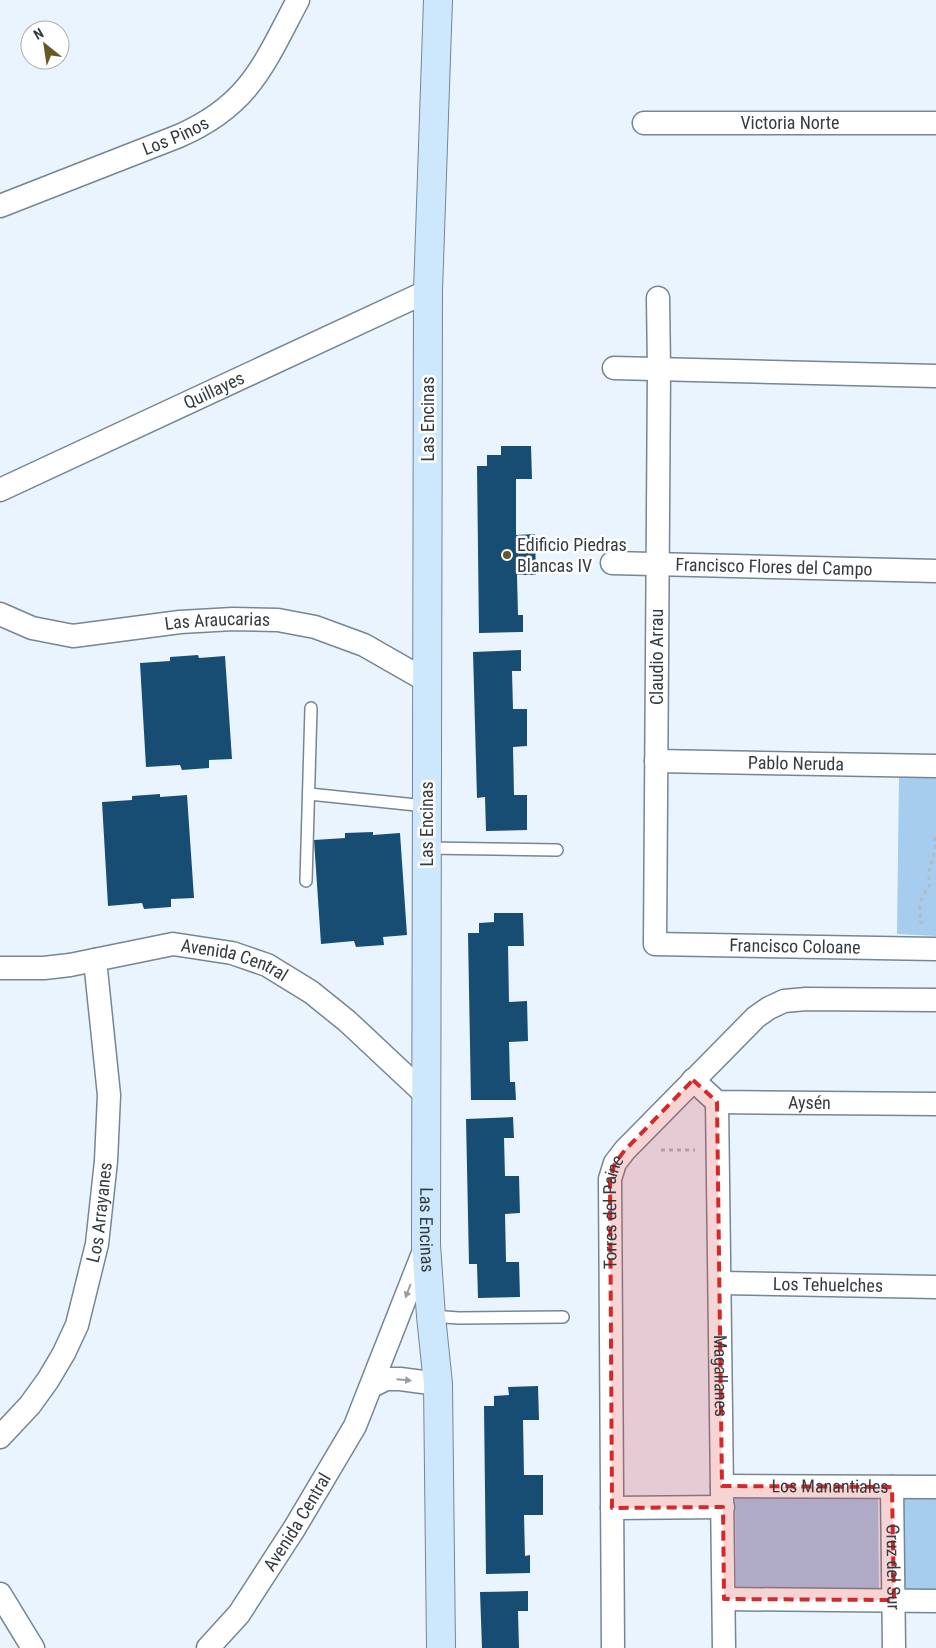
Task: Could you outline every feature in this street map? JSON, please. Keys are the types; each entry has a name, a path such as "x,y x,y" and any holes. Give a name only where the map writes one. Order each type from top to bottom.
{"street":[{"name":"Los Pinos","path":"0,206 179,136 198,128 215,117 248,88 261,70 298,0"},
{"name":"Las Encinas","path":"438,0 428,291 426,1245 438,1384 442,1648"},
{"name":"Victoria Norte","path":"644,123 936,123"},
{"name":"Quillayes","path":"0,490 428,291"},
{"name":"Claudio Arrau","path":"655,944 658,298"},
{"path":"614,368 936,376"},
{"name":"Francisco Flores del Campo","path":"612,563 936,571"},
{"name":"Las Araucarias","path":"0,614 32,628 73,636 180,622 233,619 278,620 315,626 364,646 427,681"},
{"name":"Pablo Neruda","path":"656,761 936,766"},
{"name":"Avenida Central","path":"0,968 44,968 173,944 232,953 267,965 311,992 347,1021 426,1095"},
{"name":"Francisco Coloane","path":"655,944 936,949"},
{"name":"Los Arrayanes","path":"0,1437 30,1404 48,1380 64,1353 77,1326 97,1244 106,1161 109,1095 95,960"},
{"name":"Torres del Paine","path":"613,1648 610,1179 615,1163 625,1150 692,1080 756,1017 769,1008 784,1001 806,999 936,1000"},
{"path":"692,1080 718,1102"},
{"name":"Aysén","path":"718,1102 936,1104"},
{"name":"Magallanes","path":"718,1102 724,1648"},
{"name":"Avenida Central","path":"208,1648 239,1614 294,1529 355,1426 426,1245"},
{"name":"Los Tehuelches","path":"720,1283 936,1287"},
{"path":"372,1386 386,1380 400,1379 438,1384"},
{"name":"Los Manantiales","path":"612,1508 722,1496 892,1487 936,1487"},
{"name":"Cruz del Sur","path":"892,1487 894,1648"},
{"path":"0,1594 33,1648"},
{"path":"724,1599 936,1601"}],"lane":[{"path":"306,881 311,708"},
{"path":"309,794 427,806"},
{"path":"427,848 557,850"},
{"path":"431,1316 458,1318 564,1317"}],"path":[{"path":"902,949 907,933 922,922 920,906 924,891 930,885 928,874 935,849 934,836 936,833"},
{"path":"625,1150 718,1150"}],"highlighted area":[{"path":"693,1080 717,1102 722,1486 892,1487 894,1600 724,1599 723,1507 612,1508 610,1179 615,1163 625,1150"}],"shaded area":[{"path":"899,776 936,777 936,936 897,934"},
{"path":"735,1494 878,1495 879,1594 736,1594"},
{"path":"902,1494 936,1494 936,1594 901,1592"}],"building":[{"name":"Edificio Piedras Blancas IV","path":"501,446 531,446 532,479 516,479 516,535 535,534 536,575 517,575 518,615 523,615 523,632 479,633 477,466 487,466 487,455 501,455"},
{"path":"521,650 521,671 512,671 513,709 527,709 527,746 513,747 514,795 527,795 527,830 486,831 485,797 477,798 473,652"},
{"path":"198,655 199,658 225,656 232,759 209,760 209,768 182,770 180,765 146,767 140,663 170,661 170,657"},
{"path":"160,794 160,797 187,795 194,898 171,899 171,907 144,909 142,903 108,906 102,802 132,800 132,796"},
{"path":"373,832 373,835 400,833 407,935 383,937 384,945 356,947 354,941 321,944 314,840 345,838 345,833"},
{"path":"494,913 523,913 524,946 508,946 509,1002 527,1001 528,1041 509,1042 510,1082 515,1082 516,1100 471,1100 468,933 479,933 479,923 494,922"},
{"path":"513,1117 514,1138 504,1138 505,1176 519,1176 520,1213 505,1214 506,1262 519,1262 520,1297 478,1298 477,1264 469,1264 466,1119"},
{"path":"538,1386 539,1420 523,1420 524,1475 543,1475 543,1515 524,1515 525,1556 530,1555 530,1573 486,1574 484,1406 494,1406 494,1396 509,1395 508,1387"},
{"path":"528,1591 528,1611 518,1611 519,1648 482,1648 480,1592"}],"place":[{"name":"Edificio Piedras Blancas IV","path":"507,555"}]}
